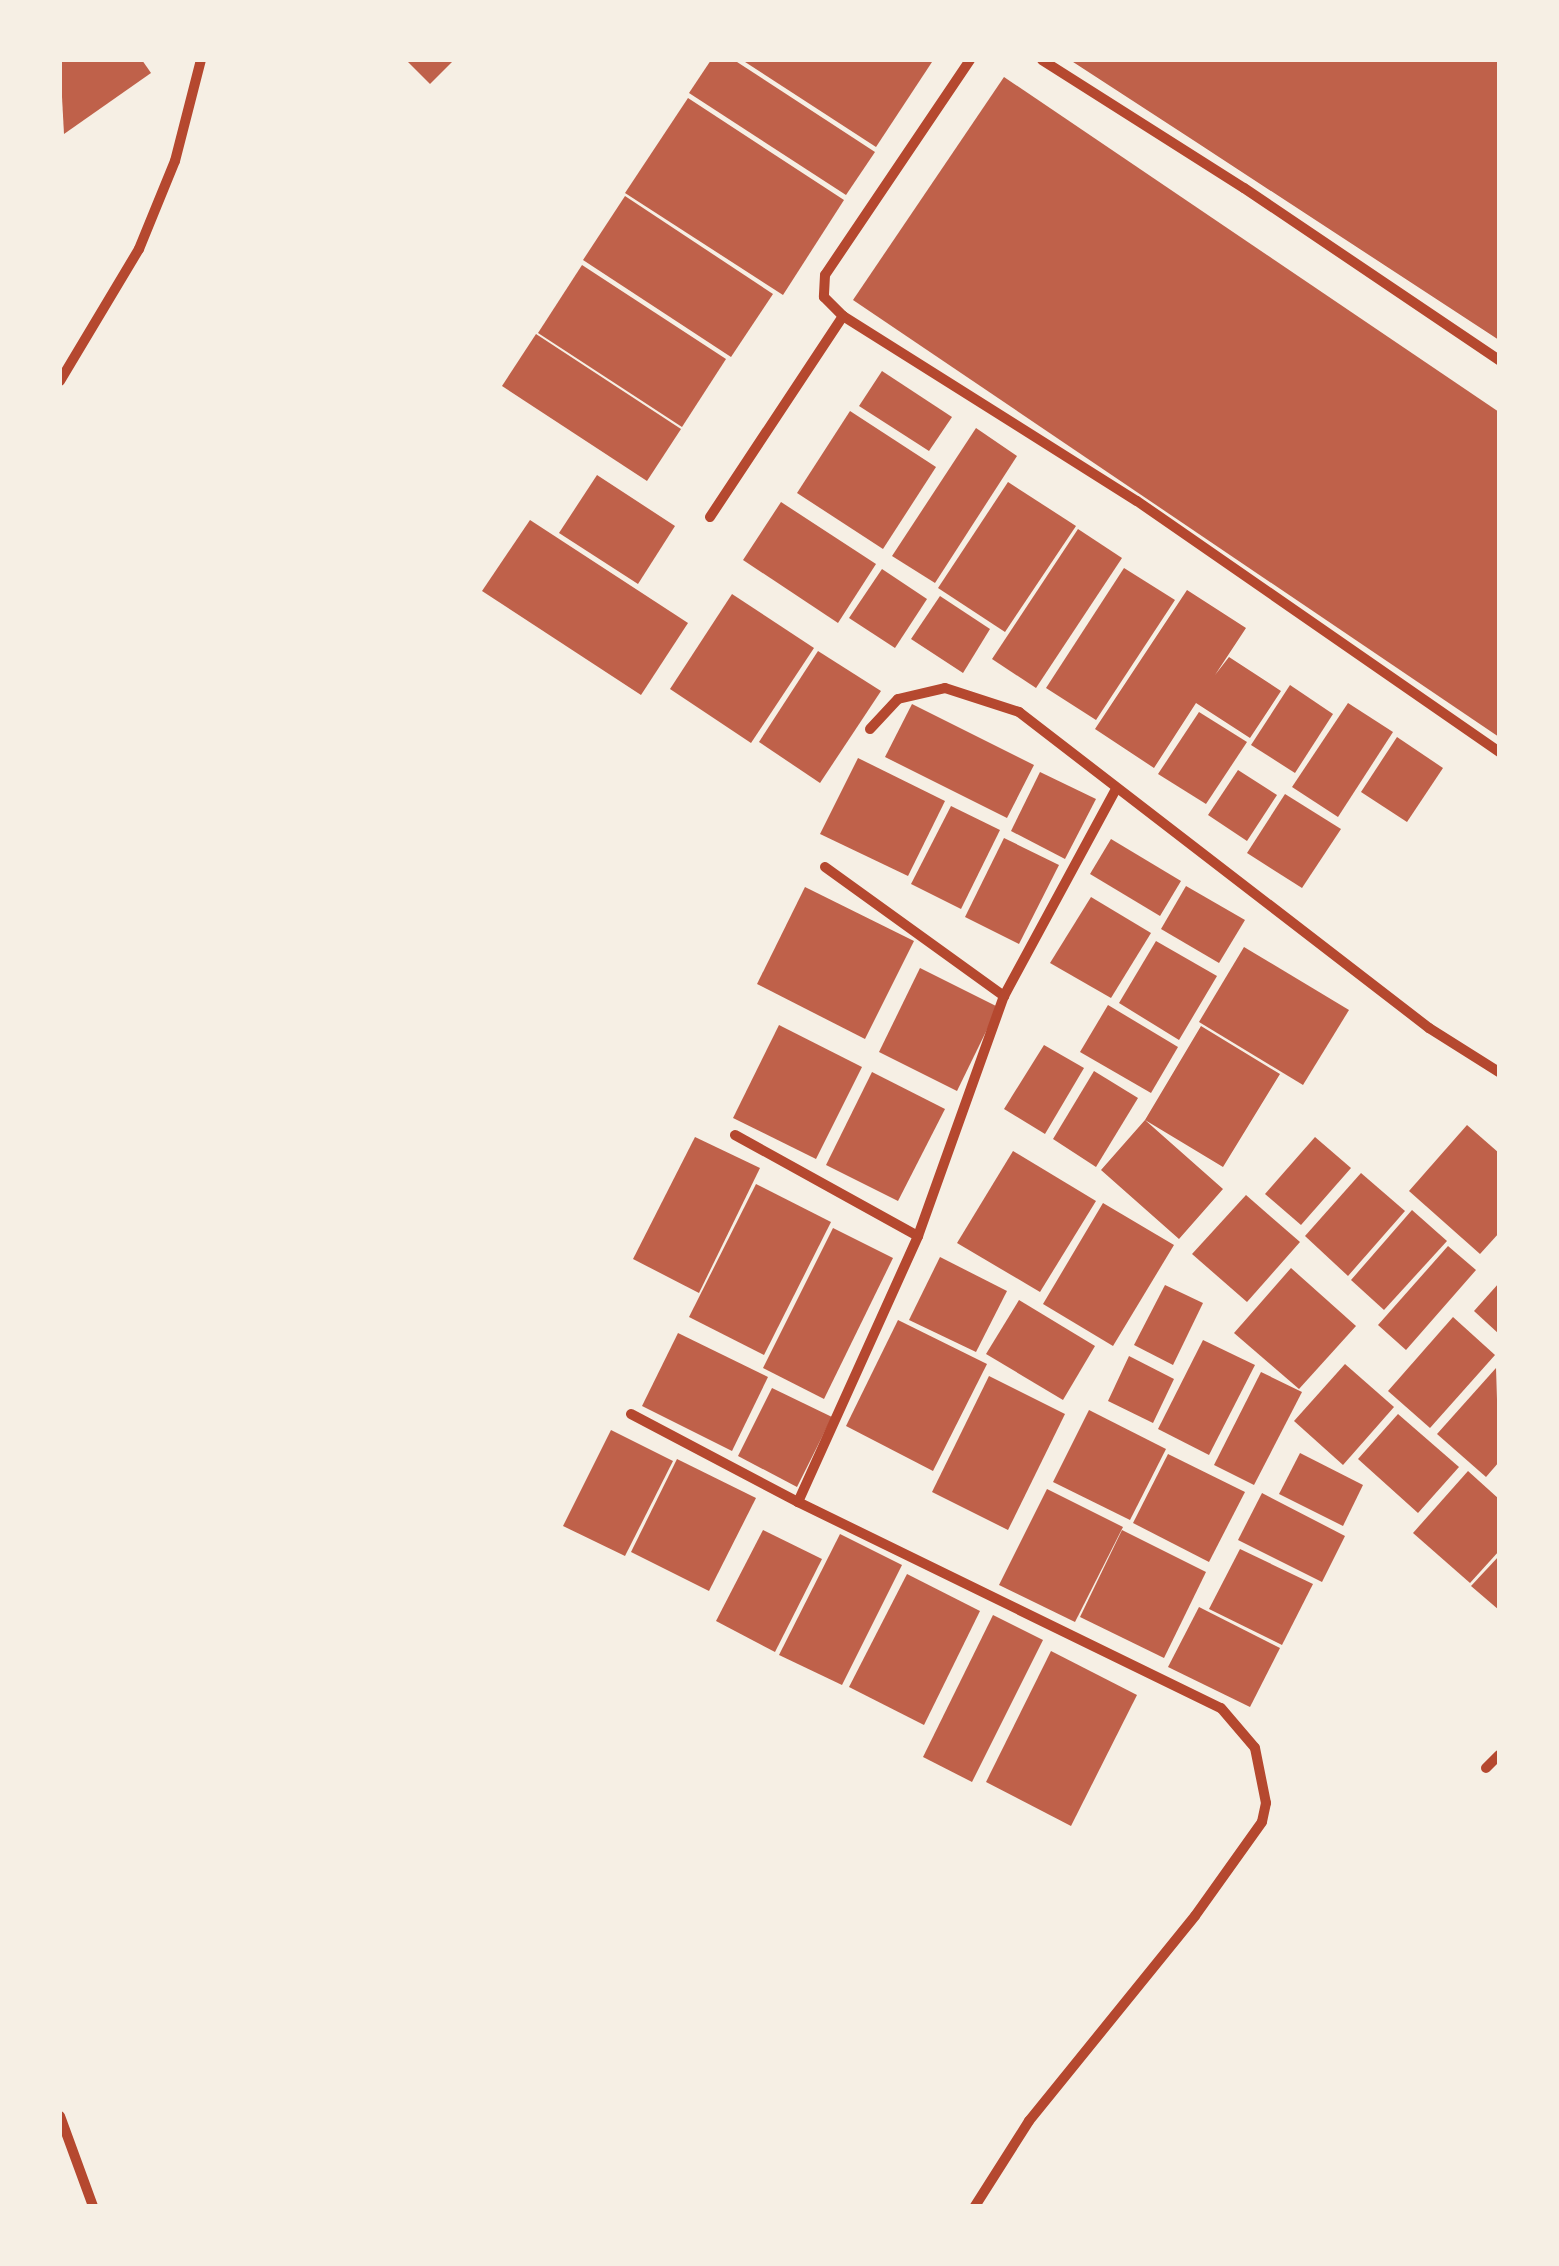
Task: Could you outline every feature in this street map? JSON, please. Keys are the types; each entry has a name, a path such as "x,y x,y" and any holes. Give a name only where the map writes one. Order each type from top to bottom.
{"street":[{"path":"60,381 139,249 175,162 201,60"},
{"path":"970,60 825,274 824,298 844,316 1138,501 1499,752"},
{"path":"1042,60 1244,188 1499,360"},
{"path":"710,517 844,316"},
{"path":"870,728 898,699 945,688 1019,712 1429,1028 1499,1072"},
{"path":"798,1502 918,1236 1004,996 1116,789"},
{"path":"824,867 1004,996"},
{"path":"735,1136 918,1236"},
{"path":"631,1414 798,1502 1221,1708 1255,1748 1266,1803 1262,1822 1195,1916 1029,2121 975,2206"},
{"path":"1486,1768 1499,1755"},
{"path":"60,2116 93,2206"}],"building":[{"path":"60,60 142,60 151,73 64,134"},
{"path":"406,60 454,60 430,84"},
{"path":"711,60 734,60 875,152 846,195 689,93"},
{"path":"742,60 930,60 932,62 876,147"},
{"path":"1070,60 1499,60 1499,340 1193,140"},
{"path":"1004,77 1499,412 1499,737 853,300"},
{"path":"688,98 844,200 783,295 625,193"},
{"path":"625,196 773,294 731,357 583,260"},
{"path":"582,265 726,359 682,427 538,333"},
{"path":"536,334 681,429 647,481 502,386"},
{"path":"882,371 952,417 929,451 859,406"},
{"path":"850,411 936,467 883,549 797,493"},
{"path":"976,428 1017,456 935,583 892,556"},
{"path":"597,475 675,526 638,584 559,533"},
{"path":"1008,482 1076,526 1005,632 938,588"},
{"path":"781,502 876,564 838,623 743,560"},
{"path":"530,520 688,623 641,695 482,591"},
{"path":"1078,529 1122,558 1036,688 992,659"},
{"path":"1124,568 1175,600 1096,720 1046,688"},
{"path":"882,569 927,599 895,648 849,618"},
{"path":"1187,590 1246,628 1215,675 1229,657 1281,691 1250,738 1196,703 1154,768 1095,729"},
{"path":"732,594 814,648 751,743 670,689"},
{"path":"940,596 990,629 963,673 911,639"},
{"path":"818,651 881,691 820,783 759,742"},
{"path":"1290,685 1333,714 1295,773 1251,745"},
{"path":"1348,703 1393,732 1338,817 1292,787"},
{"path":"912,704 1034,765 1007,818 885,757"},
{"path":"1199,712 1247,742 1206,804 1158,774"},
{"path":"1397,737 1443,768 1407,822 1361,792"},
{"path":"858,758 945,801 908,876 820,834"},
{"path":"1238,770 1277,795 1247,841 1208,815"},
{"path":"1040,772 1096,799 1065,859 1011,831"},
{"path":"1285,794 1341,829 1302,888 1247,853"},
{"path":"951,806 1000,830 961,909 911,884"},
{"path":"1004,838 1059,865 1019,944 965,917"},
{"path":"1111,839 1181,881 1160,916 1090,874"},
{"path":"1186,886 1245,920 1219,963 1161,929"},
{"path":"805,887 914,941 865,1039 757,984"},
{"path":"1091,897 1151,933 1111,998 1050,963"},
{"path":"1156,941 1217,976 1179,1040 1119,1003"},
{"path":"1244,947 1349,1010 1303,1085 1199,1022"},
{"path":"920,968 998,1007 957,1091 879,1052"},
{"path":"1108,1005 1178,1047 1151,1093 1080,1052"},
{"path":"779,1025 862,1067 816,1159 733,1118"},
{"path":"1201,1026 1280,1074 1223,1167 1145,1120"},
{"path":"1044,1045 1084,1068 1045,1134 1004,1109"},
{"path":"1094,1071 1138,1098 1096,1167 1053,1139"},
{"path":"872,1072 945,1109 898,1201 826,1165"},
{"path":"1145,1120 1223,1189 1179,1239 1101,1170"},
{"path":"1467,1125 1499,1153 1499,1233 1480,1254 1409,1191"},
{"path":"695,1137 760,1168 699,1293 633,1259"},
{"path":"1315,1137 1351,1168 1301,1225 1265,1194"},
{"path":"1013,1151 1096,1201 1040,1292 957,1243"},
{"path":"1361,1173 1405,1211 1348,1276 1305,1236"},
{"path":"756,1184 831,1222 764,1355 689,1317"},
{"path":"1246,1195 1300,1242 1247,1302 1192,1254"},
{"path":"1103,1203 1174,1245 1113,1346 1043,1304"},
{"path":"1412,1210 1447,1241 1384,1310 1351,1280"},
{"path":"833,1228 893,1258 824,1399 763,1368"},
{"path":"1448,1246 1476,1270 1406,1350 1378,1325"},
{"path":"940,1257 1007,1291 976,1352 909,1320"},
{"path":"1291,1268 1356,1326 1299,1389 1234,1333"},
{"path":"1499,1283 1499,1334 1474,1311"},
{"path":"1165,1285 1203,1303 1173,1365 1134,1345"},
{"path":"1019,1300 1095,1346 1063,1400 986,1354"},
{"path":"1453,1317 1495,1355 1430,1428 1388,1391"},
{"path":"898,1320 987,1364 933,1471 846,1426"},
{"path":"678,1333 768,1377 732,1451 642,1406"},
{"path":"1203,1340 1255,1365 1209,1455 1158,1429"},
{"path":"1129,1356 1174,1379 1153,1423 1108,1401"},
{"path":"1345,1364 1394,1407 1343,1465 1294,1421"},
{"path":"1496,1368 1499,1462 1486,1477 1437,1434"},
{"path":"1261,1372 1302,1392 1254,1485 1214,1465"},
{"path":"989,1376 1065,1414 1008,1530 932,1492"},
{"path":"772,1388 832,1417 797,1487 738,1456"},
{"path":"1089,1410 1166,1449 1130,1520 1053,1482"},
{"path":"1398,1414 1459,1467 1418,1513 1358,1459"},
{"path":"611,1430 673,1461 625,1556 563,1526"},
{"path":"1300,1453 1363,1485 1343,1526 1279,1494"},
{"path":"1168,1454 1245,1492 1209,1562 1133,1523"},
{"path":"677,1459 756,1498 709,1591 631,1552"},
{"path":"1468,1471 1499,1499 1499,1551 1470,1583 1413,1533"},
{"path":"1047,1489 1123,1527 1075,1622 999,1585"},
{"path":"1262,1493 1345,1536 1322,1582 1238,1540"},
{"path":"763,1530 822,1559 775,1652 716,1621"},
{"path":"1122,1530 1206,1572 1164,1658 1080,1617"},
{"path":"840,1534 902,1565 842,1685 779,1655"},
{"path":"1240,1549 1313,1584 1282,1645 1209,1609"},
{"path":"1499,1556 1499,1610 1471,1586"},
{"path":"907,1574 980,1611 924,1725 849,1687"},
{"path":"1199,1607 1280,1648 1250,1707 1168,1667"},
{"path":"993,1615 1043,1640 972,1782 923,1757"},
{"path":"1051,1651 1137,1695 1071,1826 986,1782"}]}
